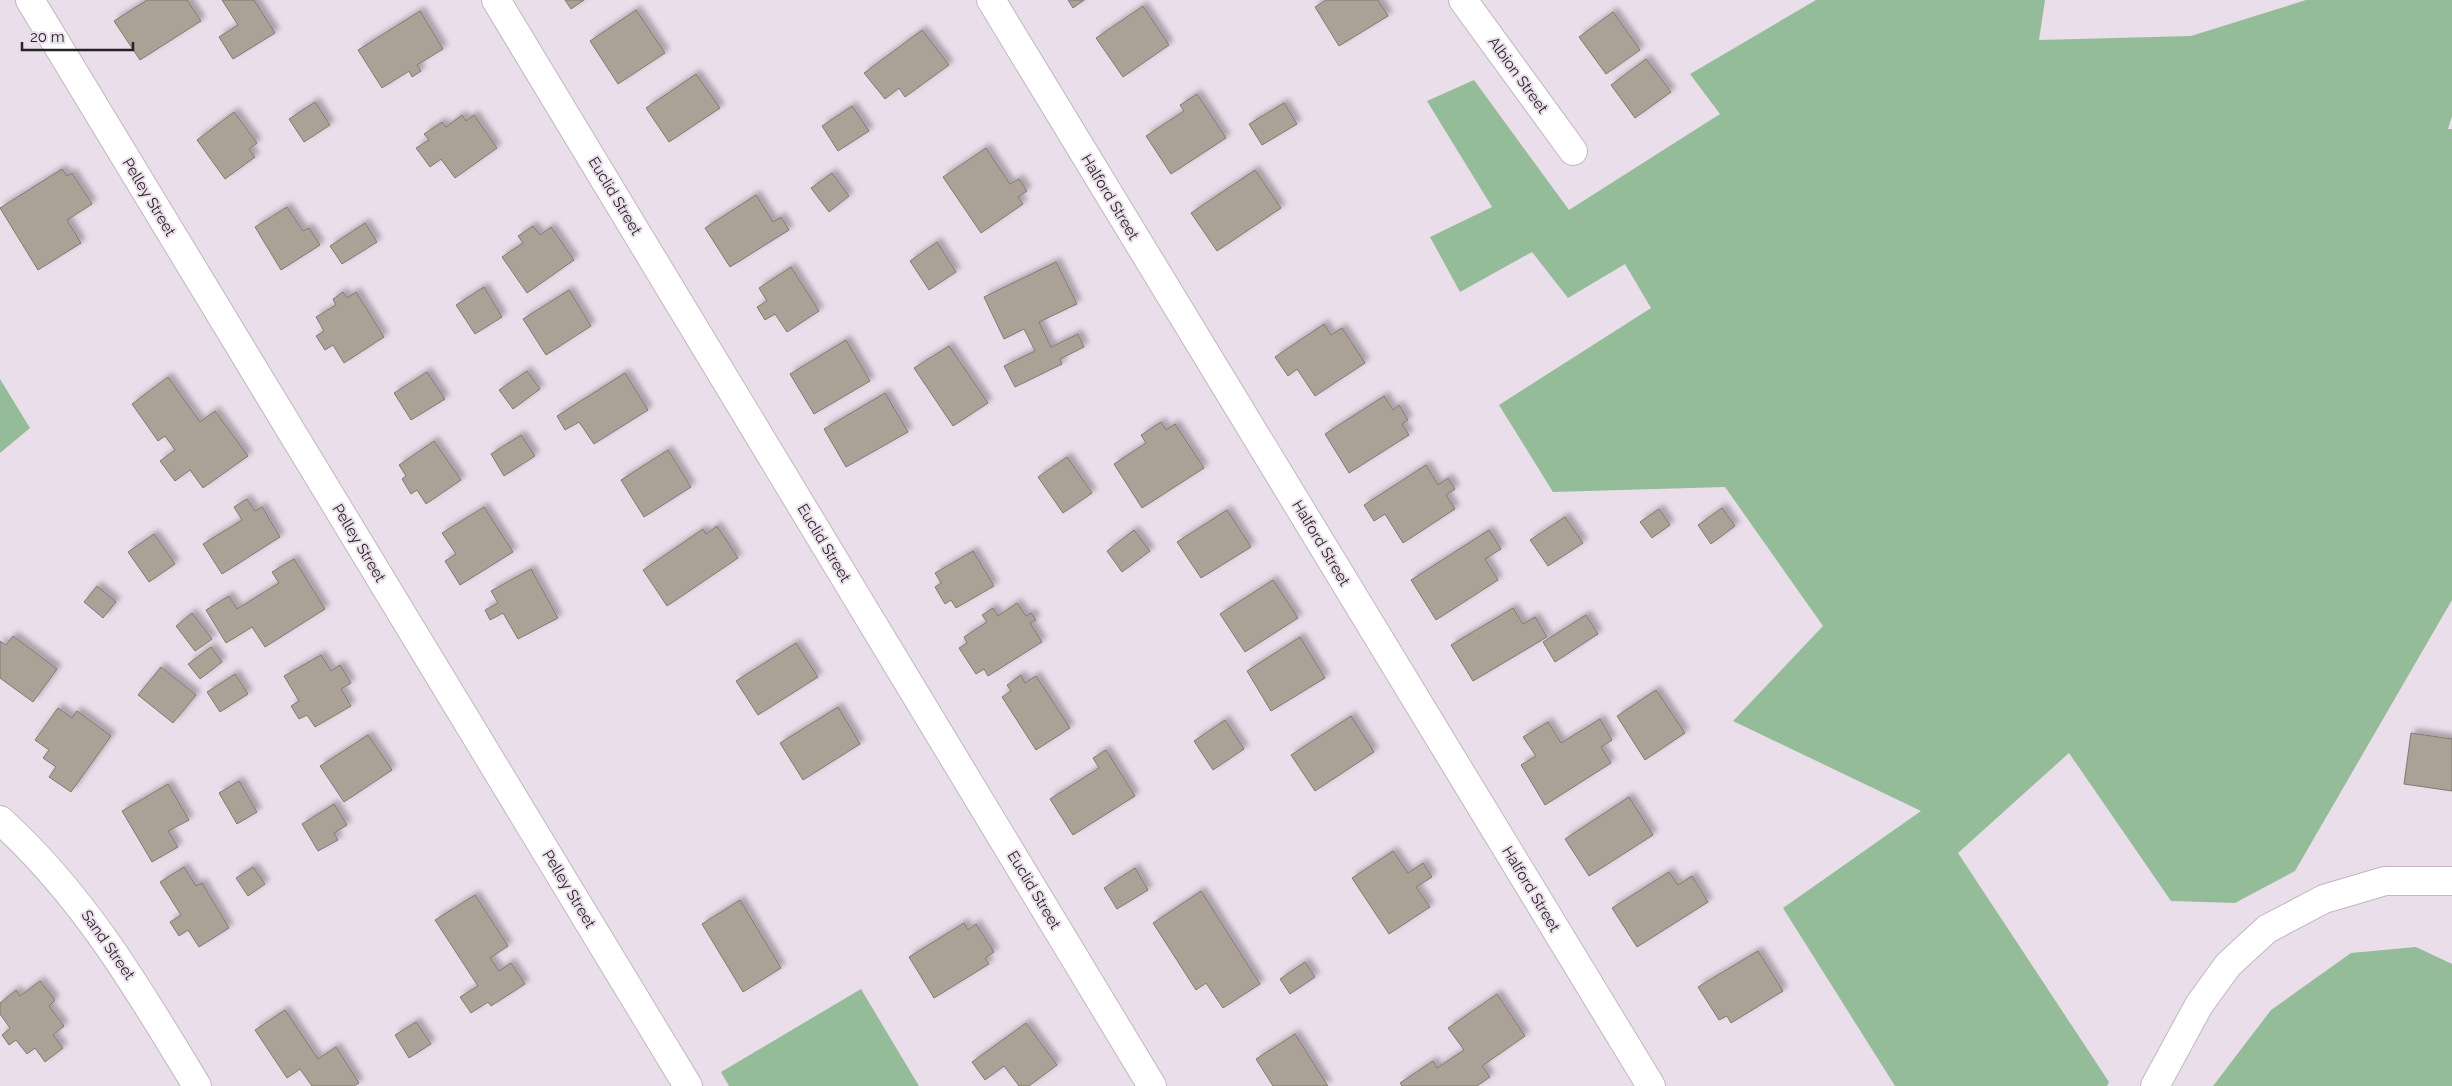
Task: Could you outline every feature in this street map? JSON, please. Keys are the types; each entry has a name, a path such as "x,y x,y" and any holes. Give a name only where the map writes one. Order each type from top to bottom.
{"street":[{"name":"Pelley Street","path":"30,0 688,1086"},
{"name":"Euclid Street","path":"496,0 1152,1086"},
{"name":"Halford Street","path":"991,0 1651,1086"},
{"name":"Albion Street","path":"1463,0 1573,151"},
{"name":"Sand Street","path":"0,820 33,851 81,906 134,982 197,1086"},
{"path":"2156,1086 2199,1004 2228,965 2267,929 2324,898 2385,881 2452,881"}],"green space":[{"path":"1816,0 2045,0 2039,40 2191,36 2306,0 2452,0 2452,116 2448,129 2452,129 2452,600 2295,871 2235,903 2171,901 2069,753 1958,853 2109,1082 2107,1086 1895,1086 1783,908 1921,811 1733,721 1823,626 1725,487 1553,492 1499,405 1651,308 1625,264 1568,298 1532,252 1460,292 1430,237 1492,207 1427,101 1474,80 1569,210 1720,114 1690,74"},
{"path":"0,379 30,428 0,453"},
{"path":"2416,947 2452,964 2452,1086 2213,1086 2271,1010 2351,953"},
{"path":"861,989 919,1086 729,1086 721,1072"}],"building":[{"path":"147,0 187,0 201,21 140,60 114,21"},
{"path":"222,0 254,0 275,33 233,59 219,37 238,25"},
{"path":"565,0 584,0 571,9"},
{"path":"1068,0 1084,0 1073,8"},
{"path":"1326,0 1378,0 1388,16 1339,46 1315,7"},
{"path":"1143,6 1169,45 1123,77 1096,38"},
{"path":"636,10 665,53 618,84 590,41"},
{"path":"420,11 443,49 417,65 421,71 412,77 409,71 382,88 358,50"},
{"path":"1613,12 1640,50 1606,74 1579,37"},
{"path":"922,30 949,65 905,97 899,88 885,99 864,73"},
{"path":"1646,59 1671,92 1635,118 1611,85"},
{"path":"696,74 720,108 669,142 646,108"},
{"path":"1197,94 1226,138 1171,174 1146,136 1184,111 1180,105"},
{"path":"315,102 330,125 304,142 289,119"},
{"path":"1284,103 1297,124 1262,145 1249,124"},
{"path":"852,106 869,131 838,151 822,126"},
{"path":"234,112 257,143 249,149 255,157 225,179 197,140"},
{"path":"462,115 466,121 474,115 497,148 455,178 441,159 430,167 416,148 429,140 424,134 442,122 446,127"},
{"path":"986,148 1010,184 1019,179 1027,191 1018,197 1023,204 981,233 943,177"},
{"path":"62,169 67,176 72,173 92,204 67,220 81,243 38,270 0,208"},
{"path":"1255,170 1281,208 1217,251 1191,213"},
{"path":"832,173 849,196 829,212 811,188"},
{"path":"756,195 773,222 781,217 789,230 730,267 705,228"},
{"path":"287,207 303,231 309,228 320,245 281,270 255,227"},
{"path":"365,223 377,242 342,264 330,246"},
{"path":"533,226 540,235 551,227 574,260 527,293 502,257 523,243 518,236"},
{"path":"937,242 956,272 929,290 910,261"},
{"path":"1056,262 1077,304 1039,322 1051,347 1078,334 1084,347 1060,359 1062,364 1015,387 1004,366 1035,351 1024,329 1004,339 984,297"},
{"path":"791,267 819,311 787,332 775,314 765,320 757,307 767,301 759,288"},
{"path":"484,287 502,317 475,334 456,305"},
{"path":"569,290 591,326 546,355 523,319"},
{"path":"343,292 347,298 356,292 384,337 344,363 333,345 325,350 316,336 324,331 316,317 336,305 333,299"},
{"path":"1324,324 1331,335 1342,328 1365,363 1315,396 1297,369 1288,376 1275,357"},
{"path":"846,340 870,381 814,414 790,374"},
{"path":"949,346 988,403 953,426 914,368"},
{"path":"527,371 540,389 513,409 499,390"},
{"path":"427,372 445,399 411,420 394,393"},
{"path":"625,373 648,410 594,444 579,422 565,430 557,416"},
{"path":"168,377 200,422 215,411 248,456 203,488 190,470 175,481 160,461 175,450 165,436 158,441 132,404"},
{"path":"885,393 908,432 846,467 824,429"},
{"path":"1384,396 1393,410 1399,405 1408,420 1402,424 1409,435 1349,473 1325,434"},
{"path":"1161,422 1166,430 1175,424 1204,468 1142,508 1114,464 1146,443 1141,435"},
{"path":"521,435 535,456 504,476 491,454"},
{"path":"434,441 461,480 426,504 417,490 411,494 402,479 406,476 399,465"},
{"path":"668,450 691,487 644,517 621,480"},
{"path":"1067,457 1092,493 1063,513 1038,477"},
{"path":"1426,465 1438,485 1448,478 1455,489 1446,495 1455,509 1403,543 1385,514 1374,521 1364,505"},
{"path":"247,499 255,511 262,507 280,537 222,574 203,544 242,520 234,507"},
{"path":"484,507 513,552 460,585 445,561 456,554 442,533"},
{"path":"1722,508 1735,526 1711,544 1698,525"},
{"path":"1659,509 1670,525 1652,538 1640,522"},
{"path":"1227,510 1251,547 1201,578 1177,542"},
{"path":"1565,517 1583,543 1548,566 1530,540"},
{"path":"717,526 738,558 667,606 643,570 703,529 706,534"},
{"path":"1134,530 1150,551 1122,572 1107,551"},
{"path":"1489,530 1501,549 1485,559 1498,580 1436,620 1411,580"},
{"path":"154,534 175,564 149,582 128,552"},
{"path":"973,551 994,586 956,608 951,600 945,604 935,587 941,583 935,573"},
{"path":"294,559 325,609 265,647 252,627 226,643 206,610 229,596 237,609 279,583 272,572"},
{"path":"531,569 558,618 518,639 503,613 490,620 485,610 498,603 491,591"},
{"path":"1273,580 1298,618 1245,652 1220,614"},
{"path":"97,586 116,602 103,618 84,602"},
{"path":"1017,603 1026,616 1031,613 1036,620 1030,623 1042,642 988,676 984,669 976,674 959,648 967,643 964,637 987,622 982,615 993,608 998,616"},
{"path":"1513,608 1523,624 1535,617 1547,637 1473,681 1451,645"},
{"path":"192,613 212,639 195,651 176,626"},
{"path":"1586,615 1598,634 1555,662 1543,642"},
{"path":"13,636 57,669 33,702 0,678 0,641 6,645"},
{"path":"1300,637 1325,678 1271,711 1247,671"},
{"path":"796,643 818,677 758,715 736,681"},
{"path":"211,647 222,662 200,679 188,664"},
{"path":"321,655 331,671 340,665 351,683 341,689 351,706 315,727 307,715 299,719 291,706 299,701 284,676"},
{"path":"161,667 196,695 173,723 138,695"},
{"path":"235,674 248,694 220,712 207,692"},
{"path":"1021,675 1025,683 1036,676 1070,728 1036,750 1002,697 1011,691 1007,685"},
{"path":"1656,690 1685,733 1645,760 1617,716"},
{"path":"838,707 860,744 803,780 780,743"},
{"path":"58,708 72,718 77,711 111,736 71,792 49,777 56,767 43,758 49,750 35,740"},
{"path":"1351,716 1374,752 1315,791 1291,755"},
{"path":"1600,719 1612,740 1601,747 1611,763 1545,805 1521,765 1536,756 1523,737 1548,722 1561,743"},
{"path":"1225,720 1244,749 1213,770 1194,741"},
{"path":"2411,733 2452,739 2452,791 2404,784"},
{"path":"368,735 392,770 344,802 320,766"},
{"path":"1106,750 1135,796 1073,835 1050,799 1099,768 1093,758"},
{"path":"239,781 257,812 237,824 219,793"},
{"path":"168,784 189,820 168,831 178,847 152,862 122,811"},
{"path":"1629,797 1653,835 1589,876 1565,839"},
{"path":"334,804 347,825 334,833 338,840 318,851 302,824"},
{"path":"1393,851 1408,873 1423,863 1432,877 1416,887 1430,907 1389,934 1352,878"},
{"path":"184,867 196,886 202,883 229,928 199,947 188,930 179,936 170,922 181,915 160,882"},
{"path":"253,867 265,884 248,896 236,878"},
{"path":"1135,868 1148,890 1117,909 1104,888"},
{"path":"1669,872 1678,885 1692,876 1708,902 1637,947 1612,908"},
{"path":"1201,891 1260,984 1223,1008 1206,983 1196,990 1153,923"},
{"path":"475,895 508,946 490,958 499,971 511,963 525,984 491,1006 488,1002 471,1013 460,997 478,986 435,920"},
{"path":"740,900 781,968 743,992 702,924"},
{"path":"964,923 968,930 976,924 994,952 985,958 989,964 934,998 909,957"},
{"path":"1758,951 1783,991 1731,1023 1727,1016 1719,1020 1698,987"},
{"path":"1305,962 1315,977 1290,994 1280,979"},
{"path":"40,981 55,1000 49,1006 64,1026 53,1035 63,1048 45,1062 35,1048 27,1054 16,1040 9,1045 2,1035 10,1028 0,1014 0,1003 16,990 20,996"},
{"path":"1497,994 1525,1036 1482,1066 1490,1077 1477,1086 1402,1086 1400,1083 1433,1061 1437,1068 1464,1050 1448,1028"},
{"path":"285,1010 318,1059 336,1047 359,1083 354,1086 312,1086 300,1069 287,1078 255,1030"},
{"path":"416,1022 431,1044 409,1058 395,1035"},
{"path":"1026,1023 1057,1065 1029,1086 1019,1086 1004,1066 985,1080 972,1062"},
{"path":"1295,1034 1328,1086 1273,1086 1256,1059"}]}
